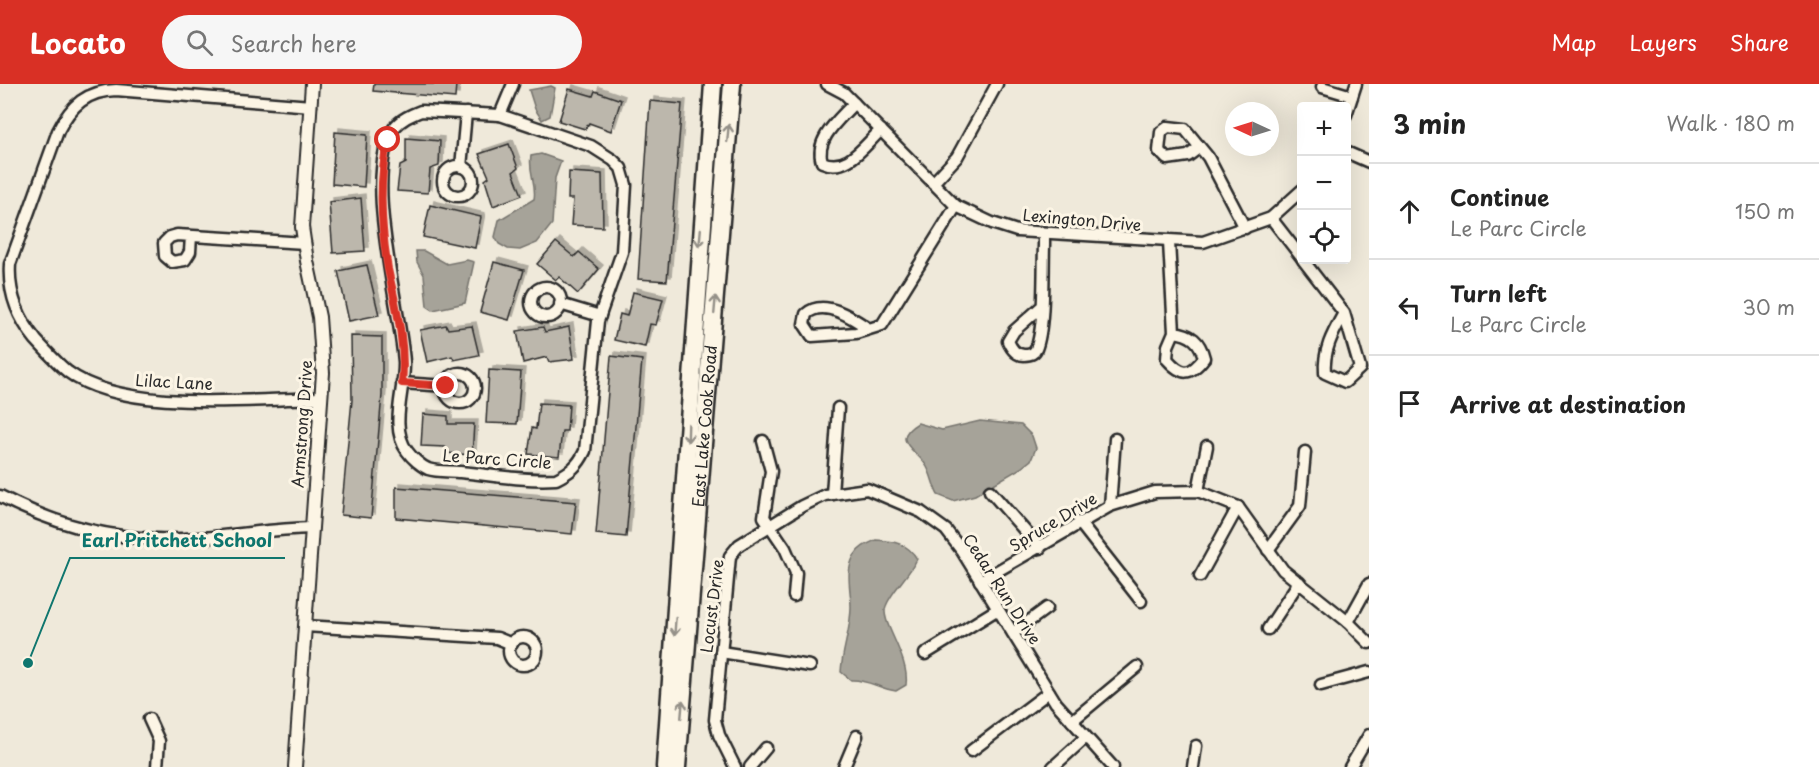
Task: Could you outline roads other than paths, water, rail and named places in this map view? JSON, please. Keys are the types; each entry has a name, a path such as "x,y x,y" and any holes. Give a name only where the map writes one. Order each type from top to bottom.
{"main road":[{"name":"East Lake Cook Road","path":"664,767 687,476 697,276 713,84"},
{"name":"East Lake Cook Road","path":"677,767 732,84"}],"street":[{"name":"Armstrong Drive","path":"295,767 323,350 302,227 312,84"},
{"path":"500,115 513,84"},
{"name":"Lexington Drive","path":"827,84 844,93 956,206 1000,226 1017,231 1169,242 1203,242 1271,218 1297,195"},
{"path":"933,183 957,157 997,84"},
{"path":"1350,102 1356,84"},
{"path":"1323,87 1352,96"},
{"name":"Lilac Lane","path":"310,106 116,90 100,91 86,97 67,114 58,131 10,264 9,276 10,293 30,332 69,373 98,386 147,399 321,398"},
{"path":"854,103 821,142 819,153 822,162 832,167 842,166 881,130"},
{"name":"Le Parc Circle","path":"421,111 500,115 591,146 613,159 621,168 626,185 622,252 600,316 585,451 579,463 569,473 556,479 429,469 407,452 398,429 404,365 399,316 388,268 383,222 385,153 395,127 407,117 421,111"},
{"path":"461,166 466,113"},
{"path":"1200,147 1245,228"},
{"path":"1351,154 1369,162"},
{"path":"869,329 851,317 831,309 818,308 806,314 804,324 812,336 856,333 869,329 882,325 956,206"},
{"path":"1271,218 1297,252"},
{"path":"1041,307 1044,233"},
{"path":"190,236 304,243"},
{"path":"1169,242 1174,332"},
{"path":"1306,264 1344,313 1360,368 1345,382 1325,374 1324,363 1328,342 1344,313"},
{"path":"560,304 600,316"},
{"path":"402,383 446,386"},
{"path":"828,495 838,408"},
{"path":"1110,506 1115,439"},
{"path":"763,441 771,471 764,517 785,548 796,573 794,596"},
{"path":"1198,491 1207,446"},
{"path":"1268,550 1300,506 1305,452"},
{"name":"Cedar Run Drive","path":"828,495 867,489 921,512 946,530 981,581 1049,692 1113,767"},
{"path":"990,491 1040,548"},
{"name":"Spruce Drive","path":"981,581 1110,506 1155,492 1198,491 1238,507"},
{"name":"Locust Drive","path":"735,767 719,735 715,720 730,556 739,545 828,495"},
{"path":"0,496 27,510 84,530 131,537 182,538 265,529 312,528"},
{"path":"1200,576 1238,507 1284,570 1348,622 1369,643"},
{"path":"1079,522 1141,601"},
{"path":"1268,629 1299,582"},
{"path":"1348,622 1369,584"},
{"path":"1013,633 1047,608"},
{"path":"926,654 998,609"},
{"path":"305,626 497,638 512,644"},
{"path":"721,652 810,666"},
{"path":"1072,721 1137,667"},
{"path":"1321,685 1369,672"},
{"path":"972,751 1049,692"},
{"path":"149,719 159,741 157,767"},
{"path":"844,767 857,736"},
{"path":"1053,767 1086,737"},
{"path":"1350,767 1368,741"},
{"path":"1193,767 1196,746"},
{"path":"750,767 766,748"}],"place":[{"name":"Earl Pritchett School","path":"28,663"}]}
